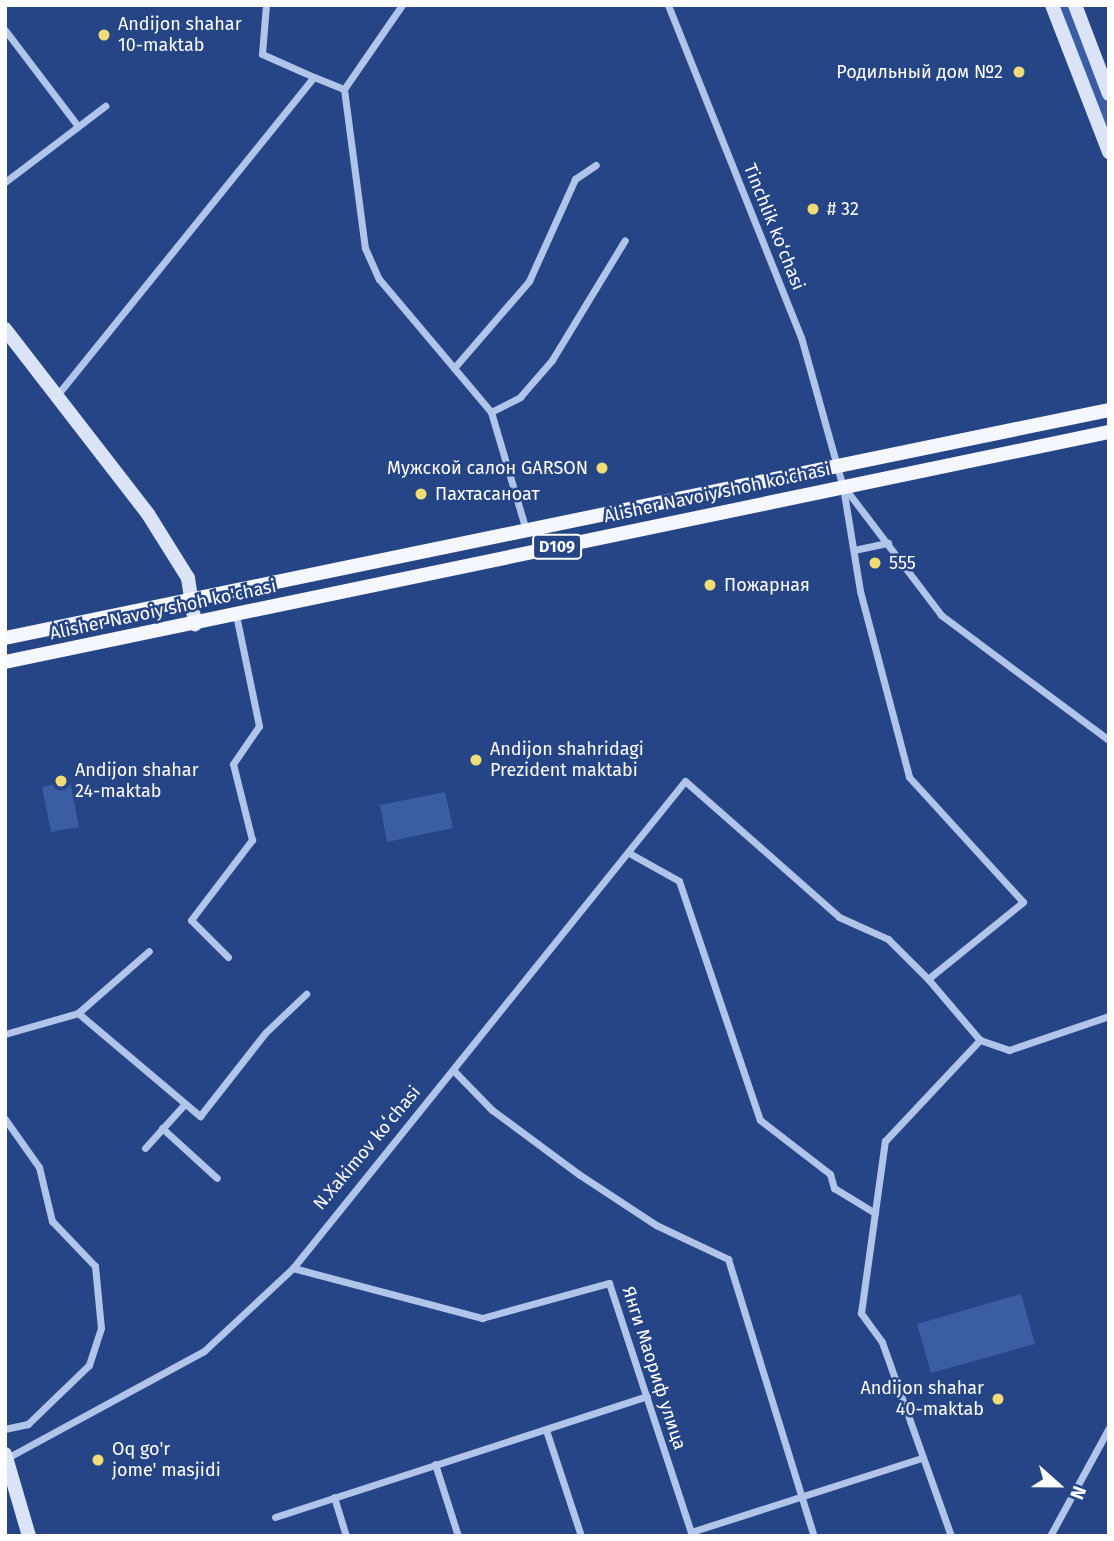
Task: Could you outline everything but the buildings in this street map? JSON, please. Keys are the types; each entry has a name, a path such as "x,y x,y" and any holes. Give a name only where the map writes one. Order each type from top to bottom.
{"main road":[{"path":"1052,5 1109,152"},
{"path":"1075,5 1109,94"},
{"path":"5,329 58,394 148,514 188,578 189,600 195,624"},
{"name":"Alisher Navoiy shoh ko'chasi","path":"5,638 1109,410"},
{"name":"Alisher Navoiy shoh ko'chasi","path":"5,662 1109,432"},
{"path":"710,492 716,515"},
{"path":"677,499 682,522"},
{"path":"443,547 448,569"},
{"path":"41,630 46,654"},
{"path":"6,1456 8,1480 29,1536"}],"street":[{"path":"266,5 262,54 344,89"},
{"path":"402,5 344,89 365,248 379,279 491,412 526,530"},
{"name":"Tinchlik kо‘chasi","path":"668,5 801,337 843,486 886,705 909,777 1023,902 928,979"},
{"path":"5,30 78,126"},
{"path":"58,394 314,76"},
{"path":"5,182 105,106"},
{"path":"454,368 529,281 575,179 596,165"},
{"path":"491,412 520,397 552,360 625,240"},
{"path":"843,486 941,615 1109,740"},
{"path":"854,550 888,544"},
{"path":"228,957 191,920 252,839 233,764 260,726 236,615"},
{"name":"N.Xakimov koʻchasi","path":"6,1456 204,1351 293,1268 454,1072 496,1011 629,853 685,781 839,917 888,939 928,979"},
{"path":"629,853 679,881 761,1120 830,1174 834,1188 875,1213"},
{"path":"5,1034 78,1013 149,951"},
{"path":"928,979 980,1040 1009,1050 1109,1016"},
{"path":"78,1013 183,1106 200,1116 265,1033 306,994"},
{"path":"951,1536 882,1342 861,1313 885,1141 980,1040"},
{"path":"454,1072 492,1110 591,1182 656,1225 728,1259 814,1536"},
{"path":"145,1147 183,1106"},
{"path":"5,1119 40,1167 52,1222 95,1266 101,1328 89,1365 28,1424 5,1429"},
{"path":"162,1128 217,1178"},
{"name":"Янги Маориф улица","path":"293,1268 482,1318 609,1283 692,1534"},
{"path":"275,1517 648,1396"},
{"path":"1050,1536 1109,1428"},
{"path":"546,1430 581,1536"},
{"path":"692,1534 922,1458"},
{"path":"435,1464 458,1536"},
{"path":"334,1497 346,1536"}],"shaded area":[{"path":"1059,5 1070,5 1109,105 1109,133"},
{"path":"70,781 79,827 51,832 42,787"},
{"path":"445,792 453,828 387,842 380,805"},
{"path":"1021,1294 1035,1344 931,1373 917,1324"}],"place":[{"name":"Andijon shahar 10-maktab","path":"104,35"},
{"name":"Родильный дом №2","path":"1019,72"},
{"name":"# 32","path":"813,209"},
{"name":"Мужской салон GARSON","path":"602,468"},
{"name":"Пахтасаноат","path":"421,494"},
{"name":"555","path":"875,563"},
{"name":"Пожарная","path":"710,585"},
{"name":"Andijon shahridagi Prezident maktabi","path":"476,760"},
{"name":"Andijon shahar 24-maktab","path":"61,781"},
{"name":"Andijon shahar 40-maktab","path":"998,1399"},
{"name":"Oq go'r jome' masjidi","path":"98,1460"}]}
